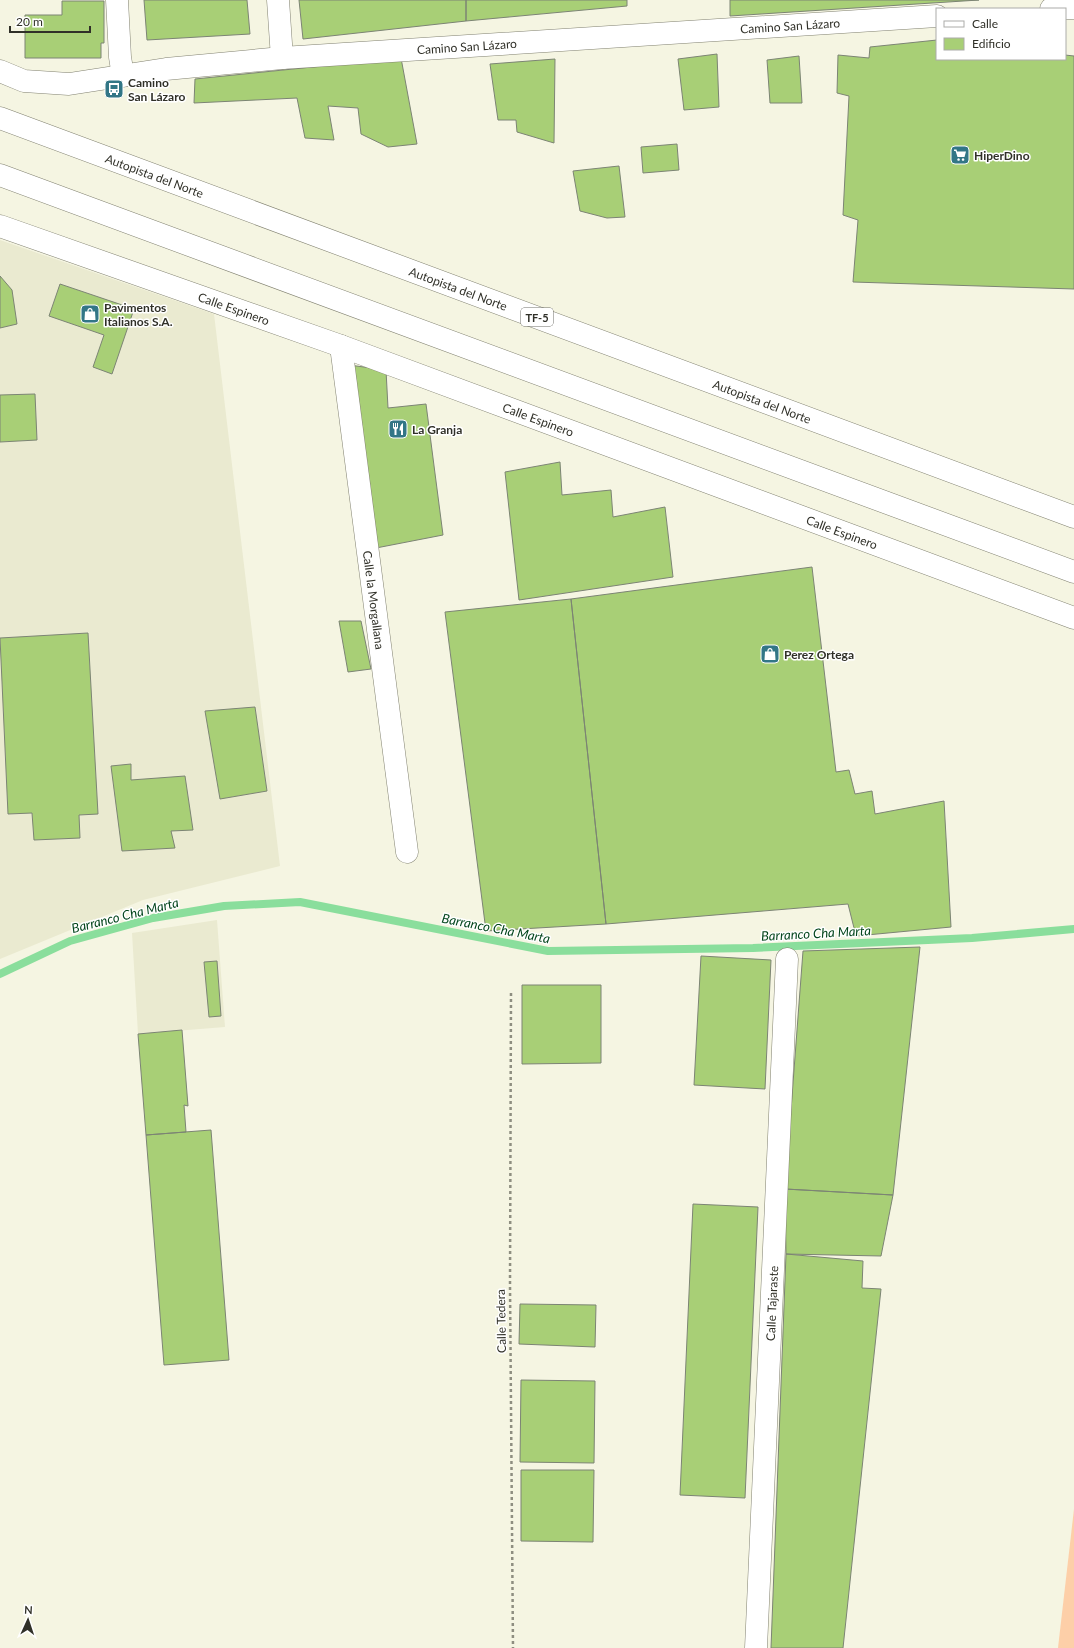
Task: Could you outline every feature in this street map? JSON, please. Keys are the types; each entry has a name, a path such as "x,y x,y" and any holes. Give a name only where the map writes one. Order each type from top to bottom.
{"main road":[{"path":"117,0 120,57 123,76"},
{"path":"278,0 282,58"},
{"name":"Camino San Lázaro","path":"0,71 24,81 69,84 166,69 282,58 936,16"},
{"name":"Autopista del Norte","path":"0,118 1074,517"},
{"path":"0,175 1074,572"},
{"name":"Calle Espinero","path":"0,226 341,346 1074,618"},
{"name":"Calle la Morgallana","path":"341,346 407,852"},
{"name":"Calle Tajaraste","path":"756,1648 787,959"}],"path":[{"name":"Calle Tedera","path":"511,993 510,1292 513,1648"}],"shaded area":[{"path":"0,240 214,314 280,866 143,900 0,959"},
{"path":"217,920 225,1027 138,1034 132,933"},
{"path":"1074,1509 1074,1648 1058,1648"}],"building":[{"path":"144,0 247,0 250,34 147,40"},
{"path":"299,0 466,0 466,21 303,39"},
{"path":"466,0 627,0 627,6 466,21"},
{"path":"730,0 979,0 730,16"},
{"path":"62,1 104,1 104,43 101,43 101,58 25,58 25,15 62,15"},
{"name":"HiperDino","path":"936,40 936,60 1066,60 1066,55 1074,56 1074,289 853,282 858,220 843,215 849,96 837,93 838,55 869,58 870,47"},
{"path":"717,54 719,107 684,110 678,59"},
{"path":"799,56 802,103 770,103 767,60"},
{"path":"401,58 417,144 388,147 361,134 358,108 328,106 334,140 305,138 297,98 194,103 195,79"},
{"path":"555,59 554,143 517,132 516,120 498,120 490,64"},
{"path":"677,144 679,170 643,173 641,147"},
{"path":"619,166 625,217 607,218 580,211 573,171"},
{"path":"0,276 12,290 17,324 0,328"},
{"path":"60,284 134,309 112,374 93,367 104,335 49,316"},
{"path":"349,365 386,370 388,408 426,404 443,535 376,548"},
{"path":"35,394 37,440 0,442 0,395"},
{"path":"560,462 562,495 611,490 613,517 665,507 673,577 519,600 505,472"},
{"path":"812,567 836,772 849,770 855,794 872,791 875,814 944,801 951,927 856,936 848,904 606,924 571,599"},
{"path":"571,599 606,924 486,931 445,612"},
{"path":"339,621 361,621 371,669 348,672"},
{"path":"88,633 98,814 79,815 80,838 34,840 32,813 8,814 0,638"},
{"path":"255,707 267,791 220,799 205,711"},
{"path":"131,764 131,780 185,776 193,830 171,831 175,848 122,851 111,766"},
{"path":"920,947 893,1195 785,1189 803,951"},
{"path":"701,956 771,960 765,1089 694,1085"},
{"path":"217,961 221,1016 209,1017 204,962"},
{"path":"522,985 601,985 601,1063 522,1064"},
{"path":"182,1030 188,1106 184,1105 186,1132 146,1135 138,1034"},
{"path":"211,1130 229,1360 164,1365 146,1135"},
{"path":"785,1189 893,1195 881,1256 786,1254"},
{"path":"693,1204 758,1207 745,1498 680,1495"},
{"path":"786,1254 863,1261 862,1288 881,1289 843,1648 771,1648"},
{"path":"520,1304 596,1305 595,1347 519,1344"},
{"path":"521,1380 595,1381 594,1463 520,1462"},
{"path":"521,1470 594,1470 593,1542 521,1541"}],"waterway":[{"name":"Barranco Cha Marta","path":"0,974 70,941 153,918 224,906 300,902 548,951 753,948 972,938 1074,929"}],"place":[{"name":"Camino San Lázaro","path":"114,89"},
{"name":"HiperDino","path":"960,155"},
{"name":"Pavimentos Italianos S.A.","path":"90,314"},
{"name":"La Granja","path":"398,429"},
{"name":"Perez Ortega","path":"770,654"}]}
